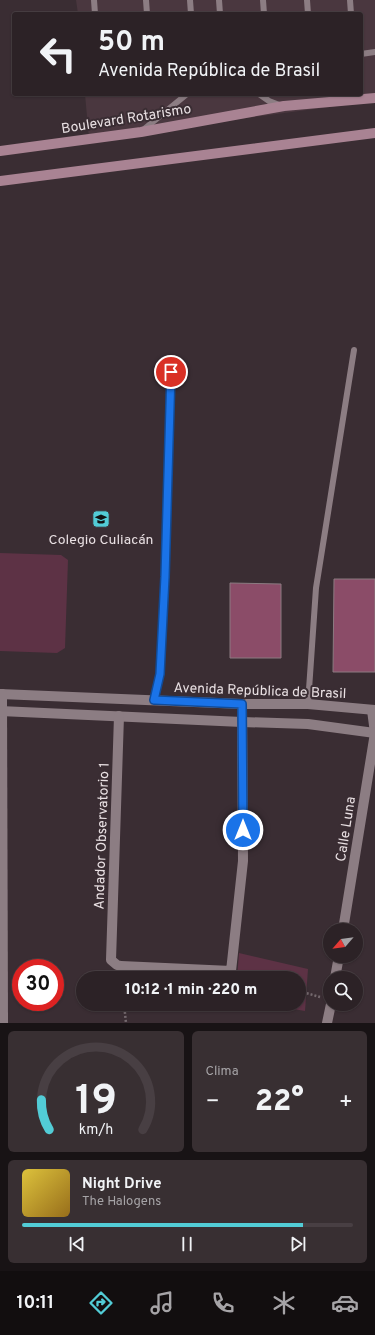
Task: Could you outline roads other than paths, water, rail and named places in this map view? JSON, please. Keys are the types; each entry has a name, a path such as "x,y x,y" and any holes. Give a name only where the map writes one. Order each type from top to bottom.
{"street":[{"name":"Boulevard Rotarismo","path":"0,151 141,132 284,106 375,98"},
{"path":"0,181 375,133"},
{"path":"1,694 3,1023"},
{"name":"Avenida República de Brasil","path":"1,694 242,704 308,704 374,710"},
{"path":"242,704 242,722"},
{"name":"Calle Luna","path":"344,923 375,733 374,710"},
{"path":"1,711 308,724 375,733"},
{"name":"Andador Observatorio 1","path":"119,716 111,957 113,963 121,966 231,970 243,861 242,722"},
{"path":"327,1011 327,1023"}],"lane":[{"path":"94,0 95,12"},
{"path":"146,0 147,12"},
{"path":"190,0 191,12"},
{"path":"218,0 220,12"},
{"path":"263,0 264,12"},
{"path":"307,0 308,12"},
{"path":"350,0 351,12"},
{"path":"363,54 375,52"},
{"path":"141,132 185,96"},
{"path":"261,96 269,101 284,106"},
{"path":"308,704 316,588 354,350"},
{"path":"154,700 160,674 165,577 171,372"}],"place":[{"name":"Colegio Culiacán","path":"101,519"}]}
